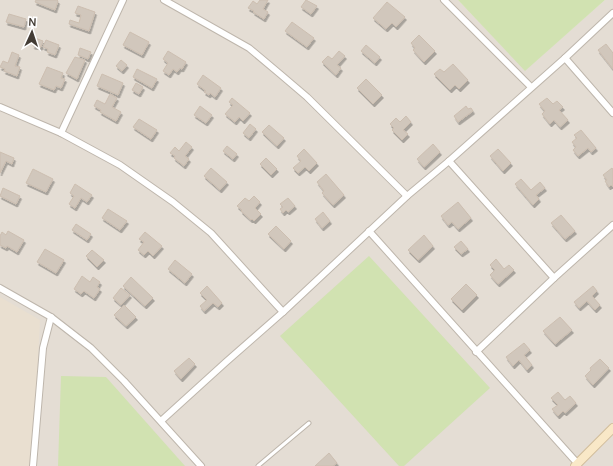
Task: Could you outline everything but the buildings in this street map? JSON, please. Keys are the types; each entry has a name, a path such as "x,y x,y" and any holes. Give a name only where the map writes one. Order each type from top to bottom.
{"street":[{"path":"61,133 123,0"},
{"path":"164,0 249,48 307,97 407,196"},
{"path":"444,0 531,87"},
{"path":"161,421 283,312 407,196 449,161 565,58 613,13"},
{"path":"565,58 613,113"},
{"path":"0,106 61,133 120,165 173,202 216,238 283,312"},
{"path":"449,161 554,278"},
{"path":"476,352 554,278 613,225"},
{"path":"369,231 576,465 613,428"},
{"path":"0,288 51,317 91,348 124,381 201,466"},
{"path":"33,466 43,348 51,317"}],"lane":[{"path":"258,466 309,423"}],"shaded area":[{"path":"0,0 458,0 525,70 605,0 613,0 613,466 0,466"},
{"path":"0,297 40,320 33,466 0,466"}],"green space":[{"path":"458,0 605,0 525,71"},
{"path":"369,256 490,388 404,466 399,466 280,336"},
{"path":"61,376 106,377 185,466 58,466"}]}
